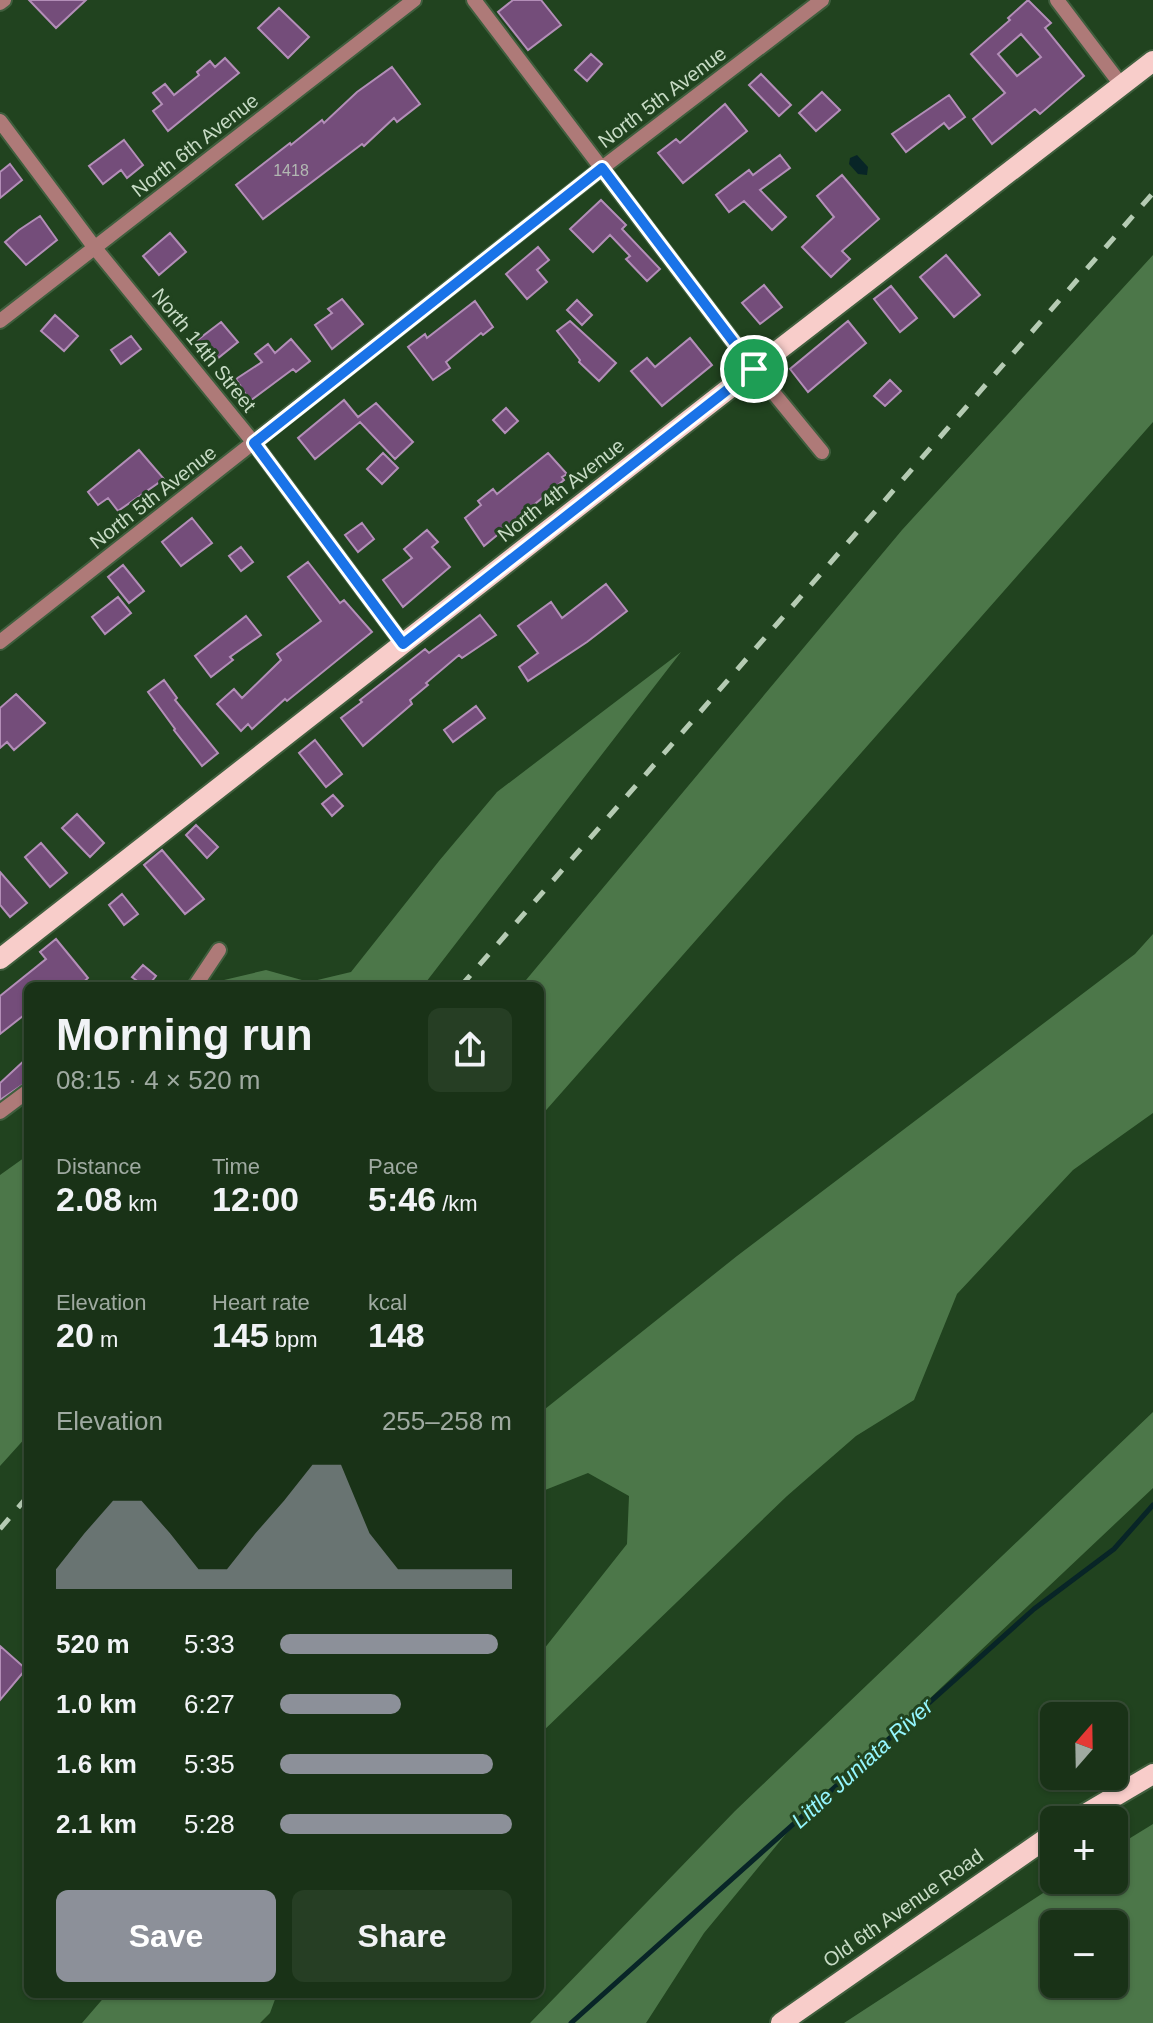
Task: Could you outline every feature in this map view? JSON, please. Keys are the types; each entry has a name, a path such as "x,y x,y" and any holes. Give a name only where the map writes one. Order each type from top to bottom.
{"main road":[{"name":"North 4th Avenue","path":"0,959 1153,61"},
{"path":"1099,1806 1153,1774"},
{"name":"Old 6th Avenue Road","path":"781,2023 1040,1843"}],"street":[{"name":"North 6th Avenue","path":"0,321 414,0"},
{"path":"474,0 754,369 822,452"},
{"name":"North 5th Avenue","path":"0,642 602,168 822,0"},
{"path":"1057,0 1122,86"},
{"name":"North 14th Street","path":"0,121 95,248 254,443 403,644"},
{"path":"198,982 219,950"},
{"path":"0,1112 24,1094"}],"green space":[{"path":"1153,255 1153,422 544,1112 544,982 524,982 902,530"},
{"path":"681,652 426,982 309,982 351,972 497,792"},
{"path":"1153,934 1153,1113 1073,1170 957,1294 914,1400 856,1436 787,1496 544,1730 544,1649 627,1544 629,1496 588,1473 544,1490 544,1410 737,1256 1135,954"},
{"path":"266,970 309,982 222,982 224,980"},
{"path":"24,1158 24,1439 0,1466 0,1175"},
{"path":"1153,1412 1153,1488 786,1834 704,1933 646,2023 530,2023 735,1811"},
{"path":"1153,1824 1153,2023 844,2023 1042,1894 1128,1894 1128,1839"},
{"path":"104,1998 276,1998 270,2013 260,2023 82,2023"}],"water":[{"path":"857,155 868,167 867,175 858,174 849,164 850,158"}],"building":[{"path":"29,0 86,0 56,28"},
{"path":"513,0 541,0 561,25 528,50 498,12"},
{"path":"1028,0 1051,23 1045,28 1084,76 1040,114 1035,109 992,144 973,119 1005,93 971,54 1010,20 1008,18","holes":["1021,34 1041,57 1017,76 998,54"]},
{"path":"279,8 309,37 288,58 258,28"},
{"path":"591,54 602,64 587,81 575,70"},
{"path":"225,58 239,73 168,131 153,111 162,104 153,93 165,84 174,95 199,75 197,72 210,61 215,67"},
{"path":"392,67 420,104 397,122 394,118 364,146 362,144 263,219 236,185 322,120 324,123 357,92"},
{"path":"761,74 791,105 779,116 749,85"},
{"path":"822,92 840,110 816,131 799,113"},
{"path":"949,95 965,117 949,129 944,123 906,152 892,134"},
{"path":"725,104 747,131 683,183 658,153 676,139 680,143"},
{"path":"124,140 143,165 127,178 121,170 103,184 89,166"},
{"path":"780,155 790,168 760,190 786,217 772,230 744,201 729,212 716,195 749,170 753,175"},
{"path":"10,164 22,180 0,198 0,172"},
{"path":"842,175 879,219 842,251 850,259 831,277 802,247 834,217 817,196"},
{"path":"601,200 626,225 622,229 660,269 647,281 626,259 630,256 610,235 593,252 570,229"},
{"path":"40,216 57,240 26,265 5,242"},
{"path":"170,233 186,252 159,275 143,256"},
{"path":"538,247 549,260 537,270 547,282 527,299 506,274"},
{"path":"946,255 980,295 954,317 920,277"},
{"path":"764,285 782,307 760,324 742,303"},
{"path":"891,286 917,318 900,332 874,299"},
{"path":"342,299 363,324 332,349 315,325 332,313 328,309"},
{"path":"577,300 592,315 582,325 567,310"},
{"path":"475,301 493,327 446,362 450,368 433,380 408,347 425,334 427,338"},
{"path":"55,315 78,336 64,351 41,331"},
{"path":"570,321 616,363 599,381 579,362 557,331"},
{"path":"848,321 866,343 808,392 790,369"},
{"path":"221,322 238,342 212,363 195,342"},
{"path":"131,336 141,349 121,364 111,350"},
{"path":"690,338 712,365 662,406 631,371 647,358 655,367"},
{"path":"291,339 310,361 296,372 293,369 250,401 236,379 262,362 255,354 268,344 275,353"},
{"path":"890,380 901,391 885,406 874,396"},
{"path":"344,400 358,417 376,403 413,442 395,459 360,422 315,459 298,438"},
{"path":"506,408 518,421 505,433 493,420"},
{"path":"139,450 164,479 118,511 108,498 98,505 88,492"},
{"path":"383,453 398,468 382,484 367,469"},
{"path":"548,453 567,474 562,477 564,480 484,546 465,518 481,505 478,501 493,489 497,494"},
{"path":"192,518 212,543 181,566 162,542"},
{"path":"362,523 374,539 358,552 345,535"},
{"path":"427,530 438,542 432,547 450,567 403,607 383,580 412,558 404,549"},
{"path":"241,547 253,562 241,571 229,556"},
{"path":"308,562 340,603 344,600 372,632 287,701 285,699 252,729 248,724 241,731 217,704 234,689 242,698 281,660 277,654 321,621 288,577"},
{"path":"123,565 144,591 129,603 108,577"},
{"path":"606,584 627,611 528,681 519,667 538,653 518,626 551,602 562,618"},
{"path":"118,597 131,613 105,634 92,617"},
{"path":"480,615 496,635 462,658 459,655 426,683 428,685 410,700 412,704 363,746 341,718 425,649 429,653"},
{"path":"246,616 261,635 230,657 233,660 211,677 195,656"},
{"path":"164,680 177,698 175,700 218,753 202,766 148,692"},
{"path":"16,694 45,723 14,750 7,742 0,748 0,708"},
{"path":"476,706 485,718 453,742 444,730"},
{"path":"315,740 342,774 326,787 299,753"},
{"path":"333,795 343,806 332,816 322,804"},
{"path":"77,814 104,843 90,857 62,828"},
{"path":"196,825 218,847 207,858 186,835"},
{"path":"41,843 67,873 50,887 25,857"},
{"path":"162,850 204,899 185,914 144,865"},
{"path":"0,872 27,903 10,917 0,905"},
{"path":"122,894 138,914 124,925 109,905"},
{"path":"56,939 88,978 84,982 24,982 24,1015 0,1034 0,996 46,959 40,952"},
{"path":"143,965 156,976 151,982 139,982 132,977"},
{"path":"24,1061 24,1084 0,1100 0,1083"},
{"path":"0,1646 24,1667 24,1671 0,1700"}],"waterway":[{"name":"Little Juniata River","path":"571,2023 1034,1609 1114,1549 1153,1505"}],"railway":[{"path":"464,982 1153,193"},
{"path":"0,1529 24,1501"}],"route":[{"path":"602,168 754,369 403,644 254,443 602,168"}]}
